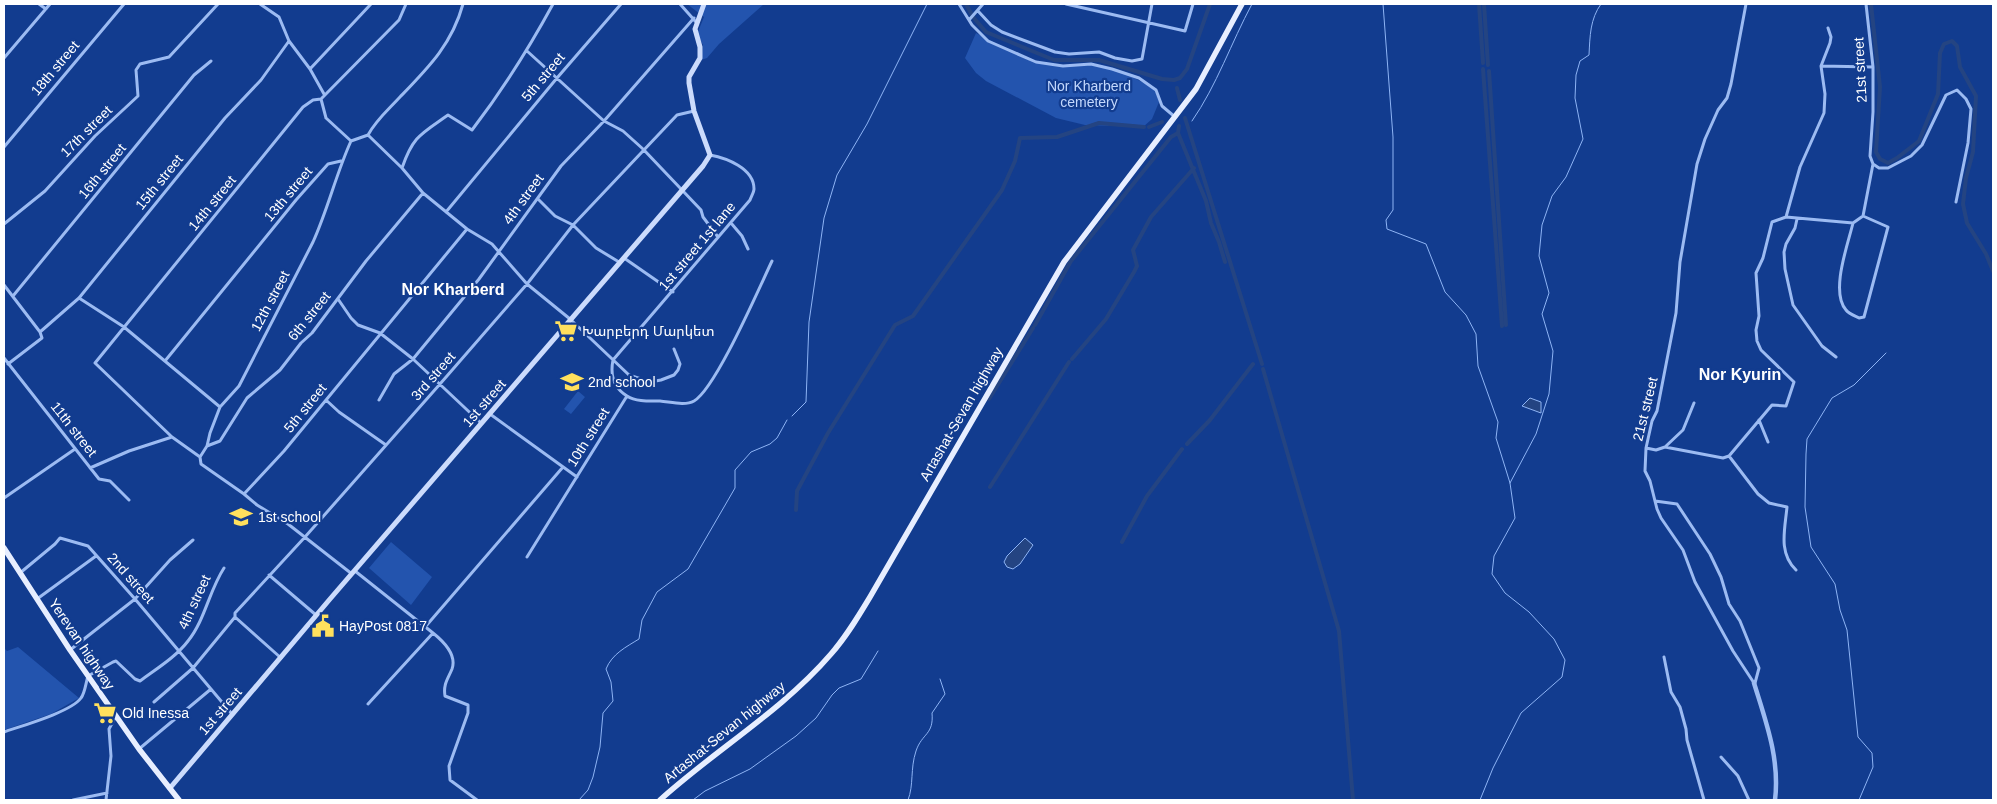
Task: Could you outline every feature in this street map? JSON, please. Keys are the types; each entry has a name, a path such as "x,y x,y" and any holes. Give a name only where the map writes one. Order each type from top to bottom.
{"main road":[{"path":"704,4 695,20 694,29 700,46 700,58 689,77 694,111 710,155"},
{"name":"Artashat-Sevan highway","path":"660,800 799,686 844,638 874,590 1064,262 1175,117 1206,72 1242,4"},
{"name":"1st street","path":"170,788 621,259 703,166 710,155"},
{"name":"Yerevan highway","path":"4,548 88,676 139,749 179,800"}],"street":[{"path":"39,4 46,9"},
{"path":"4,58 50,4"},
{"name":"18th street","path":"4,147 124,4"},
{"name":"17th street","path":"4,224 45,191 95,136 138,96 136,70 140,64 169,57 218,4"},
{"path":"260,4 279,17 289,41 310,69 324,94 399,20 406,4"},
{"path":"310,69 371,4"},
{"path":"341,160 351,141 368,135 376,122 442,50 451,37 463,4"},
{"path":"402,168 414,141 448,115 472,130 502,92 553,4"},
{"name":"5th street","path":"446,212 621,4"},
{"path":"680,4 695,20"},
{"path":"959,4 976,31 988,41 1036,62 1063,66 1091,64 1139,78 1156,90 1162,106 1175,117"},
{"path":"969,20 984,4"},
{"path":"1066,4 1184,31 1193,4"},
{"path":"978,11 1002,32 1055,52 1069,54 1099,52 1115,58 1132,61 1142,59 1152,4"},
{"name":"21st street","path":"1746,4 1727,98 1718,110 1705,139 1697,164 1680,262 1676,314 1657,411 1652,421 1646,448 1645,471 1661,518 1688,560 1695,582 1732,651 1754,683 1774,750 1777,770 1775,800"},
{"name":"21st street","path":"1863,216 1873,164 1870,156 1873,112 1873,67 1866,4"},
{"name":"4th street","path":"380,400 394,374 413,359 479,279 561,166 695,20"},
{"path":"1786,217 1800,167 1824,113 1825,94 1821,66 1830,43 1831,37 1828,28"},
{"name":"15th street","path":"8,364 42,338 40,332 79,298 225,118 261,80 289,41"},
{"path":"527,51 604,121 623,131 643,149 701,210 703,217 718,238"},
{"name":"16th street","path":"12,296 194,76 211,62"},
{"path":"1821,66 1873,67"},
{"path":"1873,164 1879,168 1888,168 1911,156 1922,145 1946,94 1957,90 1966,99 1970,108 1968,143 1956,202"},
{"name":"14th street","path":"172,437 95,363 303,108 313,100 320,99 324,94"},
{"path":"320,99 326,118 351,141"},
{"name":"3rd street","path":"154,702 193,668 235,617 234,613 305,537 440,384 527,284 573,224 677,115 694,111"},
{"path":"368,135 402,168 423,193 467,229 492,244 527,284 570,319 629,375 650,382 674,375 680,364 674,349"},
{"name":"1st street 1st lane","path":"613,360 750,200 754,190 751,178 737,164 723,157 710,155"},
{"name":"13th street","path":"165,361 296,200 328,164 341,160"},
{"name":"12th street","path":"208,446 210,433 220,407 239,386 313,242 321,224 341,160"},
{"name":"6th street","path":"208,446 220,441 247,398 280,370 366,261 423,193"},
{"path":"538,199 555,216 573,224 596,248 621,259 672,292"},
{"path":"1665,446 1716,458 1729,456 1772,405 1786,406 1794,382 1761,350 1756,341 1758,316 1756,273 1763,258 1772,222 1786,217 1852,223 1863,216 1888,228 1864,317 1859,318 1845,310 1839,288 1852,223"},
{"path":"1797,219 1796,228 1786,244 1784,252 1785,269 1793,305 1822,346 1836,357"},
{"path":"731,223 742,236 748,249"},
{"name":"5th street","path":"244,494 284,451 467,229"},
{"path":"613,360 612,377 627,396 638,400 685,403 694,401 701,395 728,352 772,261"},
{"path":"4,285 40,332"},
{"path":"79,298 124,327 220,407"},
{"path":"338,298 358,325 380,333 413,359 481,423"},
{"name":"11th street","path":"4,358 90,468 128,451 172,437"},
{"name":"10th street","path":"527,557 627,396"},
{"path":"326,400 339,412 386,445"},
{"path":"1646,448 1656,450 1665,446 1683,430 1694,403"},
{"path":"490,414 577,477"},
{"path":"1759,420 1768,442"},
{"path":"172,437 200,457"},
{"path":"208,446 200,457 201,464 305,537 426,626 445,646 453,660 444,688 445,696 468,705 468,713 449,766 450,780 477,800"},
{"path":"4,498 75,449"},
{"path":"1729,456 1758,494 1770,503 1787,507 1783,542 1784,553 1796,570"},
{"name":"10th street","path":"426,626 563,467"},
{"path":"90,468 99,479 110,481 129,500"},
{"path":"1655,501 1677,504 1710,554 1721,577 1729,604 1740,621 1759,668 1754,683"},
{"name":"2nd street","path":"20,573 60,538 88,546 232,715"},
{"path":"70,650 135,599 170,560 193,540"},
{"path":"36,599 96,556"},
{"name":"4th street","path":"88,676 116,661 135,679 140,681 179,651 195,631 217,578 224,568"},
{"path":"269,575 316,615"},
{"path":"235,617 281,658"},
{"path":"368,704 433,633"},
{"path":"1664,657 1671,692 1680,707 1704,800"},
{"path":"4,732 54,714 77,702 83,694 88,676"},
{"path":"139,749 211,689"},
{"path":"106,800 111,756 109,729 116,716"},
{"path":"1721,757 1738,776 1749,800"},
{"path":"73,800 107,794"}],"green space":[{"path":"687,4 764,4 719,44 707,58 701,60 703,45 697,34 704,17"},
{"name":"Nor Kharberd cemetery","path":"976,33 1029,60 1062,67 1091,63 1130,76 1154,88 1159,102 1152,119 1143,127 1085,125 1056,118 986,81 976,73 965,58"},
{"path":"578,391 585,397 571,414 564,409"},
{"path":"391,542 432,577 411,605 369,568"},
{"path":"18,647 79,698 51,714 4,730 4,648 7,651"}],"shaded area":[{"path":"1530,398 1541,402 1541,413 1522,406"},
{"path":"1025,538 1033,545 1020,564 1013,569 1007,567 1004,562 1007,556"}],"waterway":[{"path":"792,416 806,402 809,322 824,218 837,175 867,124 927,4"},
{"path":"966,4 973,17 986,32 1054,60 1099,60 1162,79 1174,80 1180,78 1187,69 1210,4"},
{"path":"1192,121 1209,93 1252,4"},
{"path":"1383,4 1393,137 1393,210 1386,220 1387,229 1426,244 1445,292 1466,315 1476,334 1478,366 1498,422 1496,438 1510,483 1515,518 1494,556 1492,574 1505,593 1529,612 1554,639 1565,660 1562,677 1521,713 1493,768 1480,800"},
{"path":"1479,4 1483,63"},
{"path":"1484,4 1488,65"},
{"path":"1510,483 1536,434 1549,394 1553,351 1542,314 1549,293 1539,256 1542,225 1552,196 1566,177 1583,139 1575,98 1576,75 1580,61 1589,55 1590,34 1597,10 1601,4"},
{"path":"1871,4 1880,87 1876,152 1880,159 1888,163 1919,141 1938,94 1940,53 1944,44 1952,41 1957,46 1960,67 1976,96 1973,152 1966,178 1963,204 1967,223 1986,254 1993,271"},
{"path":"1483,69 1502,326"},
{"path":"1489,71 1506,325"},
{"path":"1177,88 1180,100"},
{"path":"1185,118 1262,364"},
{"path":"1149,127 1162,122"},
{"path":"796,510 797,491 828,433 895,325 913,316 1002,190 1015,161 1020,138 1057,137 1099,123 1144,127"},
{"path":"1179,126 1178,133 1206,201 1211,223 1225,262"},
{"path":"1035,325 1071,261 1171,137 1178,133"},
{"path":"1072,359 1106,319 1134,272 1137,266 1133,250 1151,217 1194,168"},
{"path":"989,399 1033,328"},
{"path":"1859,800 1873,767 1872,753 1858,737 1847,630 1840,610 1835,584 1811,547 1805,507 1806,454 1807,439 1832,398 1854,385 1886,353"},
{"path":"990,487 1069,362"},
{"path":"1187,444 1210,420 1253,364"},
{"path":"1263,369 1339,631 1353,800"},
{"path":"579,800 588,790 593,777 600,747 603,713 613,701 611,682 606,669 620,651 639,639 642,620 657,592 688,569 735,488 735,470 751,452 770,444 777,438 787,420"},
{"path":"1122,542 1147,496 1182,449"},
{"path":"693,800 705,791 750,769 796,736 816,718 839,688 861,679 878,651"},
{"path":"908,800 913,764 918,745 929,730 932,713 945,694 940,679"}],"place":[{"name":"Խարբերդ Մարկետ","path":"566,331"},
{"name":"2nd school","path":"572,382"},
{"name":"1st school","path":"241,517"},
{"name":"HayPost 0817","path":"323,626"},
{"name":"Old Inessa","path":"105,713"}],"district":[{"name":"Nor Kharberd","path":"453,289"},
{"name":"Nor Kyurin","path":"1740,374"}]}
